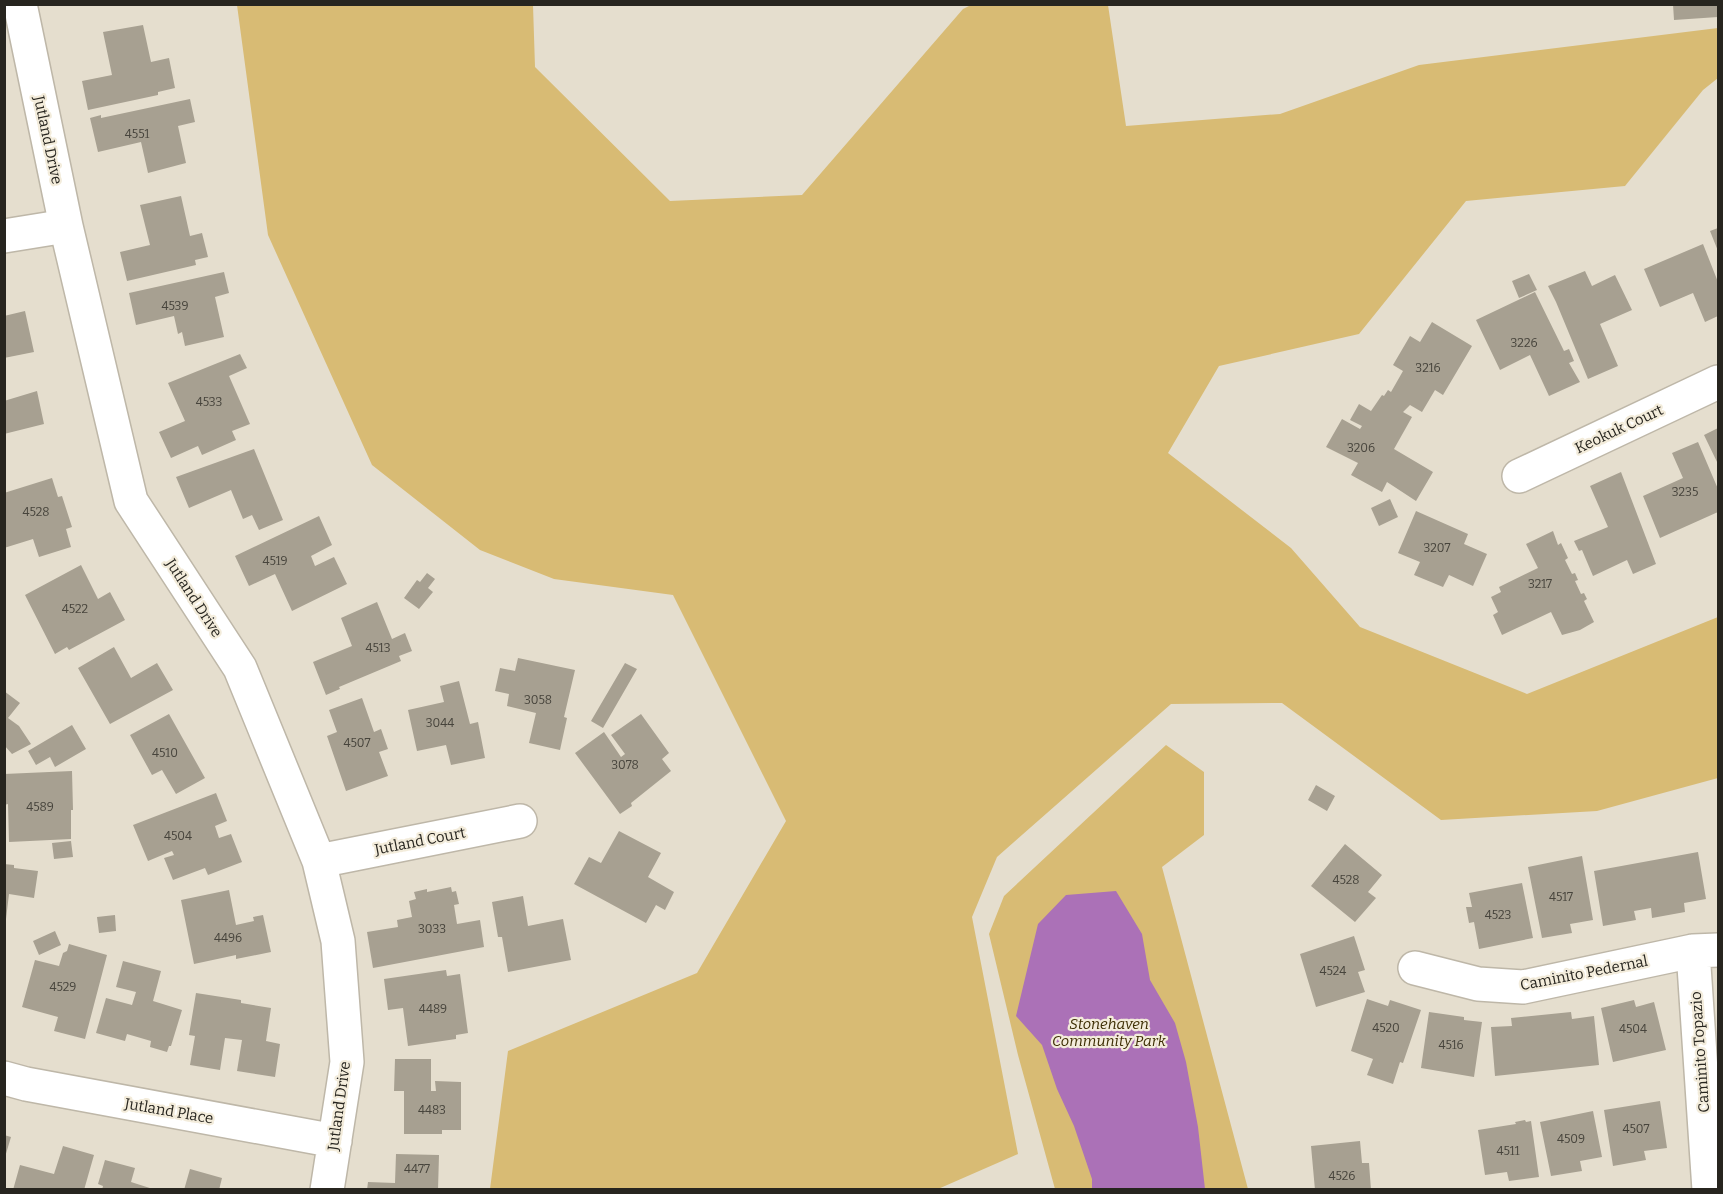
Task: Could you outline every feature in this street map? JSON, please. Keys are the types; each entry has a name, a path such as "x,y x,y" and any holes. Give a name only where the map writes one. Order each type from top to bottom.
{"street":[{"name":"Jutland Drive","path":"20,4 66,226 131,501 240,668 319,861 338,941 347,1062 327,1190"},
{"path":"4,236 66,226"},
{"name":"Keokuk Court","path":"1519,476 1719,382"},
{"name":"Jutland Court","path":"319,861 520,821"},
{"name":"Caminito Pedernal","path":"1415,968 1478,984 1523,987 1706,951"},
{"name":"Caminito Topazio","path":"1706,951 1709,1190"},
{"name":"Jutland Place","path":"4,1078 335,1141"}],"green space":[{"path":"237,5 533,5 535,67 670,201 802,195 963,9 971,5 1108,5 1126,126 1280,114 1419,65 1718,28 1718,78 1703,90 1625,186 1466,201 1359,334 1219,366 1168,453 1291,548 1360,627 1527,694 1718,617 1718,778 1597,811 1441,820 1282,703 1171,704 997,857 972,917 1018,1154 938,1189 490,1189 508,1051 697,973 786,821 673,595 554,579 480,550 372,465 268,235"},
{"name":"Stonehaven Community Park","path":"1166,745 1204,772 1204,835 1162,867 1248,1189 1055,1189 1018,1055 989,934 1004,896"}],"shaded area":[{"path":"1116,891 1142,934 1150,980 1175,1023 1186,1062 1198,1127 1205,1189 1092,1189 1092,1179 1074,1126 1057,1089 1042,1045 1016,1016 1038,924 1066,895"}],"building":[{"path":"1673,4 1718,4 1718,17 1674,20"},
{"path":"143,25 151,62 169,58 175,88 158,92 158,95 88,110 82,81 112,75 103,32"},
{"path":"190,99 195,122 178,126 186,163 148,173 141,142 98,152 90,118 101,115 101,118"},
{"path":"181,196 190,236 202,233 208,257 195,260 196,265 127,281 120,252 150,245 140,205"},
{"path":"1718,228 1718,251 1710,231"},
{"path":"1703,244 1718,282 1718,316 1705,322 1693,293 1660,307 1644,269"},
{"path":"1585,271 1592,286 1615,275 1632,310 1600,324 1618,366 1588,379 1548,286"},
{"path":"224,272 229,293 215,297 224,337 185,346 182,332 178,334 174,316 136,325 129,293"},
{"path":"1529,274 1537,290 1519,298 1512,281"},
{"path":"1535,292 1564,351 1569,349 1574,361 1569,363 1580,382 1549,396 1530,355 1500,370 1476,320"},
{"path":"25,311 34,352 4,358 4,316"},
{"path":"1432,322 1472,346 1443,395 1435,390 1422,412 1410,405 1403,412 1412,417 1394,449 1433,472 1416,501 1387,482 1382,492 1351,475 1358,463 1326,447 1342,419 1360,429 1362,426 1350,420 1359,404 1371,411 1382,395 1384,396 1388,390 1391,392 1403,371 1393,365 1410,336 1420,342"},
{"path":"240,354 247,368 229,376 250,424 232,431 236,440 202,455 198,446 171,458 159,432 185,421 168,383"},
{"path":"37,391 44,424 4,434 4,401"},
{"path":"1718,428 1718,464 1704,435"},
{"path":"1698,442 1718,489 1718,512 1660,538 1643,496 1683,478 1672,453"},
{"path":"254,449 283,520 259,530 252,515 243,519 231,490 189,508 176,477"},
{"path":"1621,472 1656,564 1633,574 1627,560 1593,576 1582,550 1579,551 1574,541 1608,527 1590,486"},
{"path":"52,478 58,497 62,496 72,527 66,529 71,547 39,557 33,539 4,548 4,493"},
{"path":"1390,499 1398,517 1379,526 1371,508"},
{"path":"1416,511 1468,534 1464,544 1487,554 1473,586 1449,575 1443,587 1414,575 1420,562 1398,553"},
{"path":"319,516 332,545 311,556 315,566 334,557 347,584 292,611 275,574 249,586 235,556"},
{"path":"1553,531 1558,545 1561,543 1568,558 1565,560 1572,574 1575,573 1578,580 1575,581 1581,594 1584,593 1587,599 1584,601 1594,622 1580,630 1562,635 1551,612 1502,635 1493,615 1498,612 1491,597 1501,592 1499,587 1538,568 1526,544"},
{"path":"81,565 98,599 110,592 125,620 69,650 67,647 55,654 25,595"},
{"path":"427,573 435,579 428,588 433,592 419,609 404,598 417,580 420,582"},
{"path":"377,602 392,639 405,633 412,651 399,656 401,661 339,687 340,689 326,695 313,662 352,646 341,618"},
{"path":"114,647 131,678 157,663 173,690 110,724 78,668"},
{"path":"518,658 575,670 564,717 567,718 560,750 529,743 536,713 507,706 509,694 495,691 500,668 515,671"},
{"path":"625,663 637,669 603,728 591,721"},
{"path":"459,681 470,724 478,722 485,758 451,765 446,745 417,751 408,710 444,702 440,686"},
{"path":"4,691 20,703 8,718 19,726 31,744 12,754 4,745"},
{"path":"362,698 374,732 381,729 388,749 379,752 388,776 346,791 327,736 337,732 329,710"},
{"path":"169,714 205,778 176,794 162,770 152,775 130,735"},
{"path":"641,714 669,753 662,759 671,771 620,814 575,753 604,732 621,757 625,754 611,735"},
{"path":"72,725 86,749 55,767 50,757 36,765 28,751"},
{"path":"72,771 71,839 9,842 8,804 4,805 4,774"},
{"path":"1316,785 1335,796 1327,811 1308,800"},
{"path":"216,793 227,821 215,826 219,838 231,834 242,862 208,875 205,868 173,880 164,858 174,855 172,851 148,861 133,825"},
{"path":"619,831 661,853 648,877 674,892 665,910 656,905 646,923 574,884 589,857 601,863"},
{"path":"71,841 73,857 54,859 52,843"},
{"path":"1345,844 1382,875 1368,892 1376,898 1355,922 1311,886"},
{"path":"1698,852 1706,899 1684,903 1685,912 1652,918 1651,908 1634,911 1636,920 1603,926 1594,871"},
{"path":"1582,856 1593,920 1570,924 1572,933 1542,938 1528,867"},
{"path":"4,864 14,865 14,868 38,871 34,898 9,894 6,919"},
{"path":"1522,883 1533,938 1479,949 1474,922 1469,923 1466,907 1472,907 1469,893"},
{"path":"451,887 452,892 456,891 459,904 454,905 457,924 480,920 484,947 373,968 367,932 398,927 397,920 412,917 409,901 416,899 414,892"},
{"path":"229,890 236,925 254,921 253,917 263,915 271,952 236,959 236,955 194,964 181,900"},
{"path":"523,896 528,926 563,919 571,960 508,972 502,937 498,937 492,902"},
{"path":"115,915 116,931 99,933 97,917"},
{"path":"55,931 61,945 39,955 33,941"},
{"path":"1354,936 1365,970 1358,972 1365,992 1316,1007 1300,954"},
{"path":"69,944 107,955 85,1039 54,1031 58,1017 22,1007 35,960 59,966"},
{"path":"123,961 161,971 153,1001 182,1010 167,1052 150,1047 151,1041 127,1034 125,1041 96,1033 106,998 132,1005 136,992 116,987"},
{"path":"446,970 447,976 460,974 468,1033 456,1035 456,1039 408,1046 403,1008 388,1010 384,979"},
{"path":"196,993 241,1000 241,1003 271,1008 266,1041 280,1044 275,1077 237,1071 242,1040 225,1038 220,1070 190,1065 195,1036 189,1035"},
{"path":"1367,999 1388,1006 1390,1000 1421,1010 1403,1063 1400,1062 1393,1084 1367,1075 1373,1059 1351,1051"},
{"path":"1634,1000 1636,1007 1654,1002 1666,1050 1613,1062 1601,1008"},
{"path":"1429,1012 1482,1022 1474,1077 1421,1068"},
{"path":"1571,1012 1572,1019 1594,1016 1599,1065 1495,1076 1491,1027 1512,1026 1511,1018"},
{"path":"395,1059 431,1059 431,1091 436,1091 435,1081 461,1082 461,1130 442,1130 442,1134 404,1134 404,1091 394,1091"},
{"path":"1660,1101 1667,1148 1644,1151 1646,1160 1613,1166 1604,1110"},
{"path":"1593,1111 1602,1157 1580,1161 1582,1171 1551,1176 1540,1122"},
{"path":"1525,1120 1526,1122 1531,1121 1539,1177 1509,1181 1507,1172 1485,1175 1478,1130 1516,1124 1515,1122"},
{"path":"4,1135 11,1137 5,1157 4,1157"},
{"path":"1360,1141 1362,1163 1369,1163 1371,1190 1315,1190 1311,1146"},
{"path":"63,1146 94,1155 84,1190 13,1190 20,1165 54,1174"},
{"path":"396,1154 439,1155 438,1190 367,1190 368,1182 395,1183"},
{"path":"105,1160 135,1168 131,1182 156,1190 102,1190 103,1186 98,1184"},
{"path":"190,1169 222,1178 219,1190 184,1190"}]}
